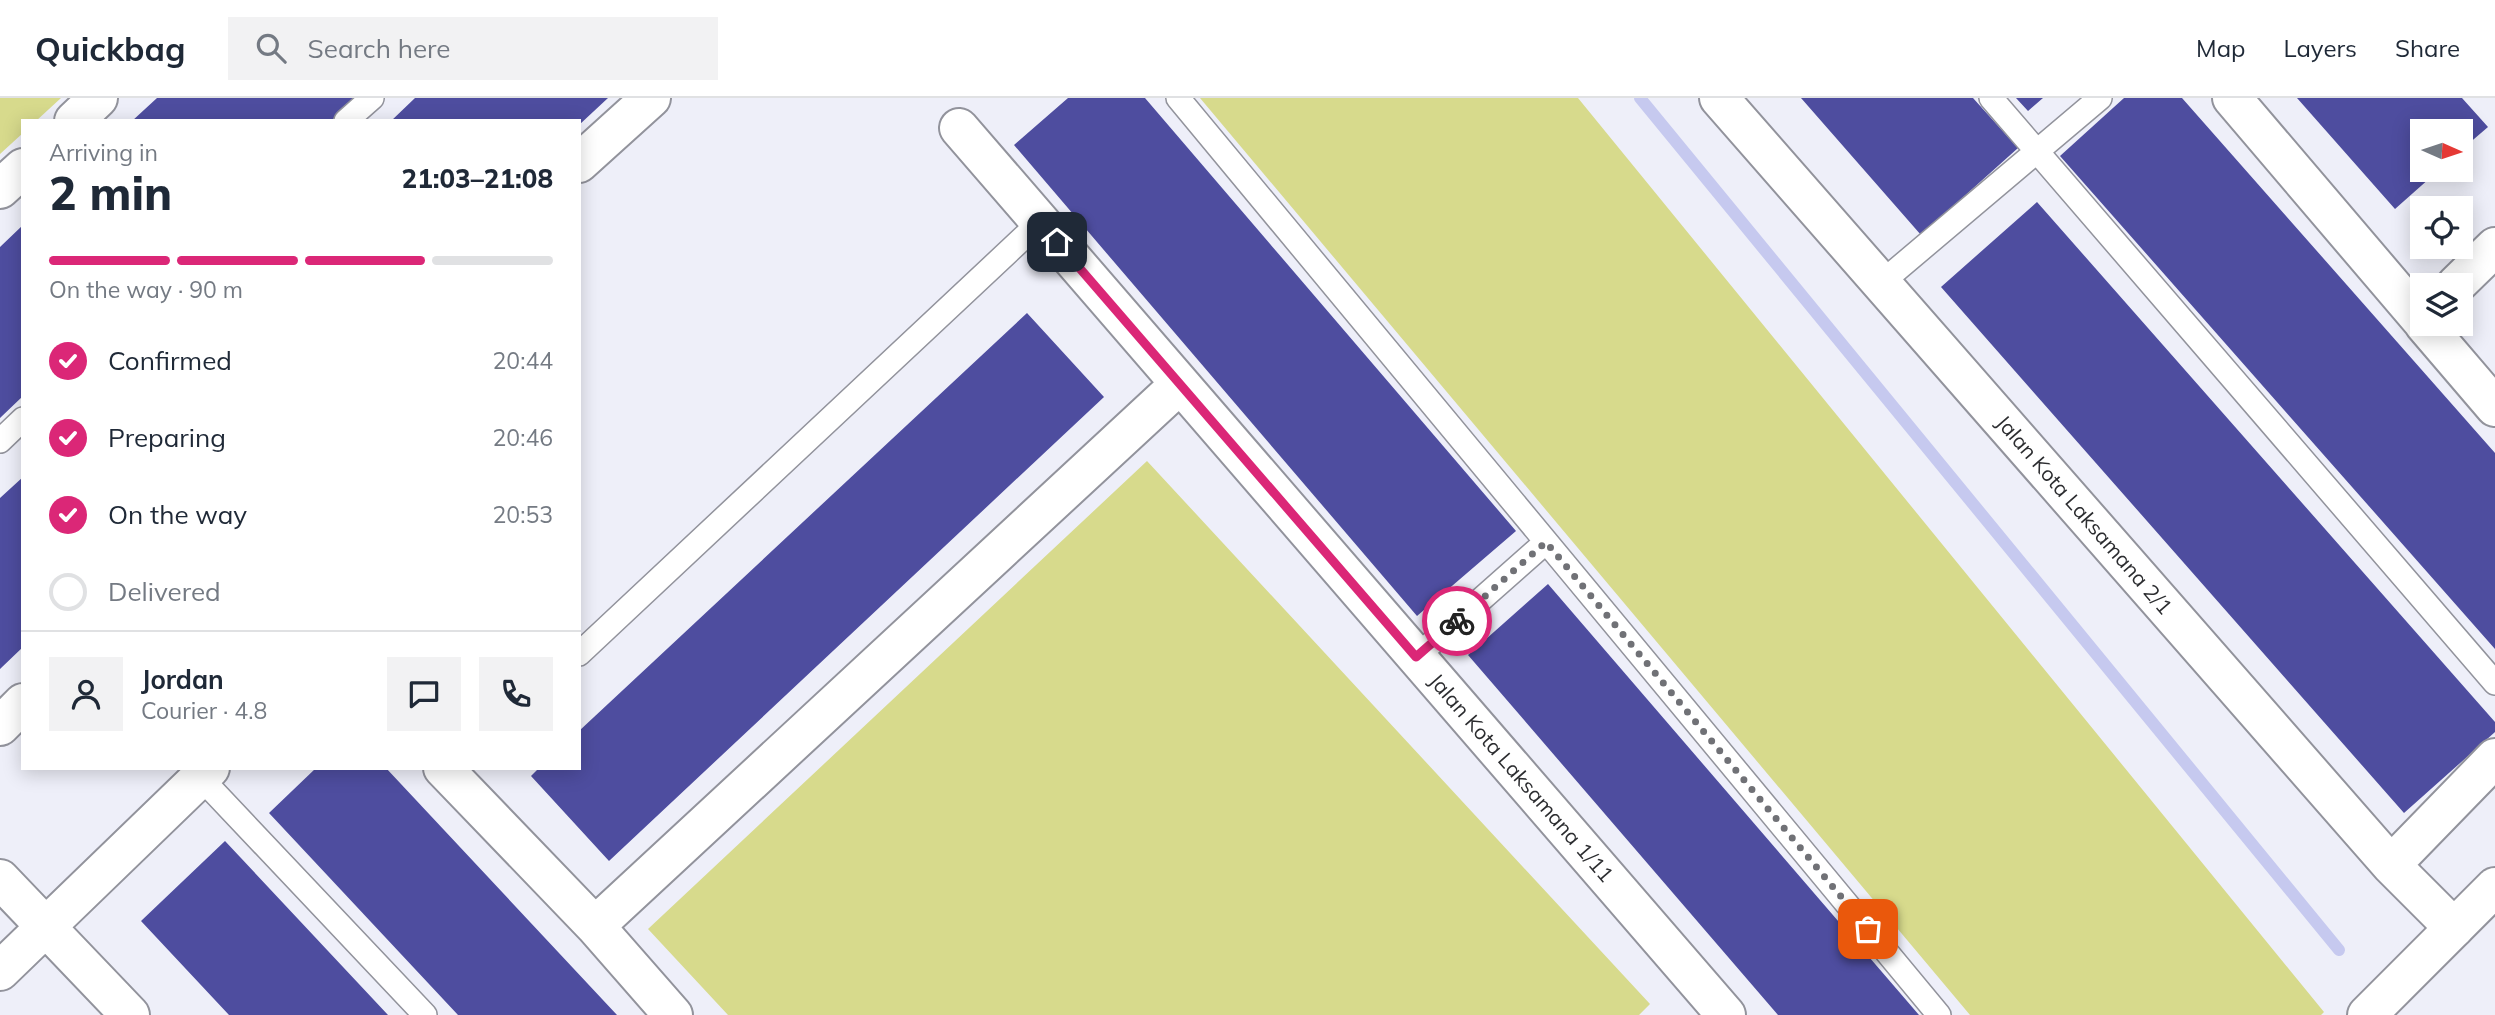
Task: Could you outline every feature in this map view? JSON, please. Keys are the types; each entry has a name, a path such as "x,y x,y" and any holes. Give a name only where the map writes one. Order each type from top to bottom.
{"street":[{"path":"76,119 98,98"},
{"path":"581,161 650,98"},
{"name":"Jalan Kota Laksamana 2/1","path":"1719,98 2391,865 2454,928"},
{"path":"2232,98 2410,307"},
{"name":"Jalan Kota Laksamana 1/11","path":"959,128 1416,657 1712,1010"},
{"path":"0,189 21,170"},
{"path":"2468,273 2495,247"},
{"path":"2435,336 2495,407"},
{"path":"595,926 1180,384"},
{"path":"0,726 21,705"},
{"path":"2391,865 2495,758"},
{"path":"450,771 595,926 673,1015"},
{"path":"0,971 205,773"},
{"path":"0,879 130,1015"},
{"path":"2367,1015 2495,887"}],"lane":[{"path":"348,119 372,98"},
{"path":"1178,98 1939,1015"},
{"path":"1991,98 2495,683"},
{"path":"1881,283 2100,98"},
{"path":"581,652 1040,222"},
{"path":"0,441 21,421"},
{"path":"1416,657 1546,542"},
{"path":"205,773 425,1015"}],"green space":[{"path":"0,98 61,98 38,119 21,119 21,135 0,154"},
{"path":"1200,98 1578,98 2324,1012 2321,1015 1970,1015"},
{"path":"1147,461 1650,1004 1639,1015 728,1015 648,929"}],"building":[{"path":"157,98 356,98 333,119 134,119"},
{"path":"415,98 608,98 581,123 581,119 393,119"},
{"path":"1068,98 1145,98 1516,531 1417,616 1014,145"},
{"path":"1801,98 1973,98 2018,148 1921,235"},
{"path":"2016,98 2043,98 2028,111"},
{"path":"2124,98 2182,98 2495,453 2495,649 2060,156"},
{"path":"2297,98 2462,98 2488,127 2473,140 2473,119 2410,119 2410,182 2425,182 2395,209"},
{"path":"2037,202 2495,722 2495,732 2404,813 1941,287"},
{"path":"21,227 21,398 0,418 0,247"},
{"path":"1027,313 1104,397 609,861 531,776 537,770 581,770 581,729"},
{"path":"21,479 21,649 0,669 0,498"},
{"path":"1548,584 1919,1015 1778,1015 1468,655"},
{"path":"314,770 388,770 617,1015 458,1015 269,813"},
{"path":"225,841 388,1015 229,1015 141,921"}],"waterway":[{"path":"1640,98 2339,950"}],"way so far":[{"path":"1457,621 1546,542 1868,929"}],"route":[{"path":"1057,242 1416,657 1457,621"}]}
